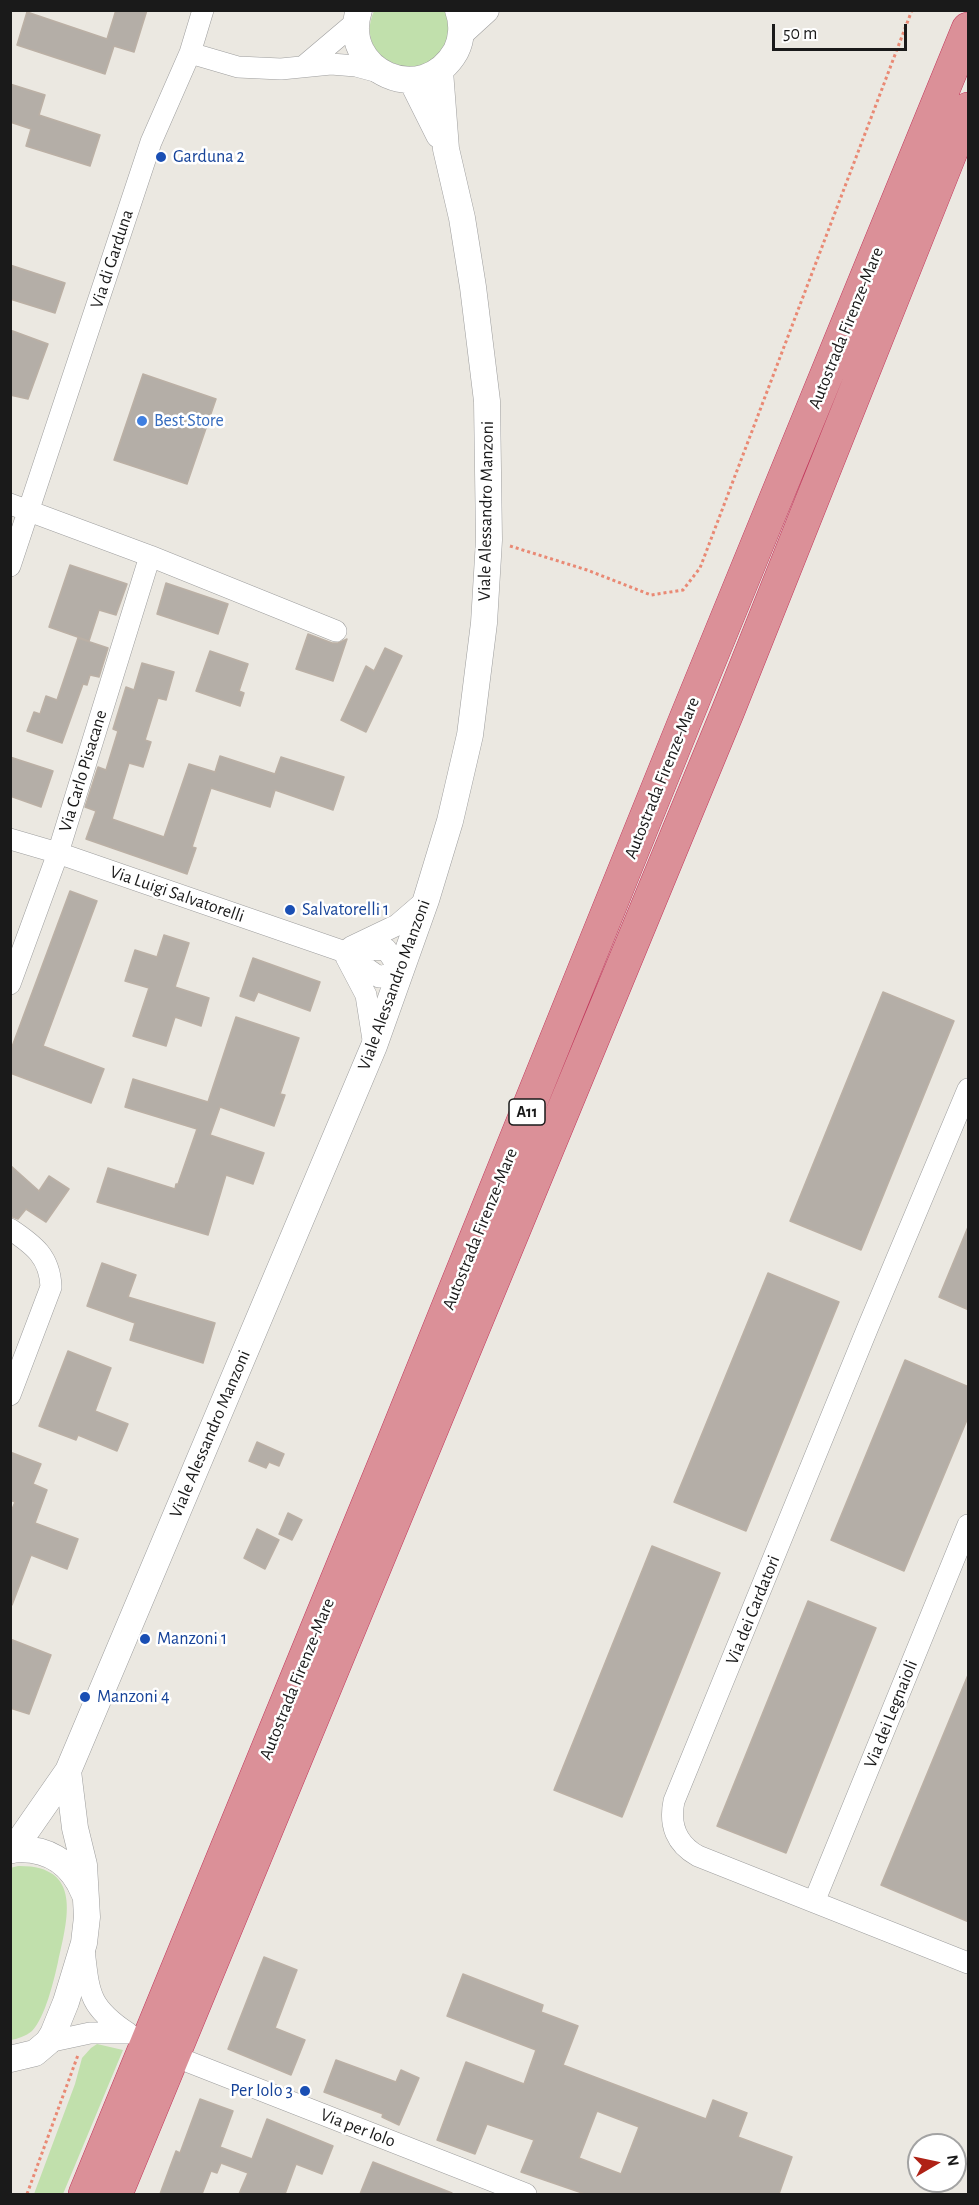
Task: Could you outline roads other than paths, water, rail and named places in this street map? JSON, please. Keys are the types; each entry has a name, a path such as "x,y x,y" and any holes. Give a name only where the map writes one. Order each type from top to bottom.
{"highway":[{"name":"Autostrada Firenze-Mare","path":"85,2194 391,1448 690,707 969,29"},
{"name":"Autostrada Firenze-Mare","path":"116,2194 723,722 969,109"}],"street":[{"name":"Via di Garduna","path":"10,566 20,507 151,142 190,53 203,10"},
{"path":"190,53 238,67 281,69 331,64 356,66 396,79 412,81 427,78 440,71 454,54 460,21 486,10"},
{"path":"304,66 358,16"},
{"path":"358,16 361,49 370,63 382,73"},
{"path":"440,71 446,149"},
{"path":"412,81 446,149"},
{"name":"Viale Alessandro Manzoni","path":"12,1850 68,1771 374,1046 426,900 450,821 470,735 484,623 489,540 487,401 472,275 446,149"},
{"path":"20,507 150,556 336,631"},
{"name":"Via Carlo Pisacane","path":"10,984 58,852 150,556"},
{"name":"Via Luigi Salvatorelli","path":"10,839 58,852 342,951 379,977 401,971"},
{"path":"374,1046 366,995 342,951 397,925 426,900"},
{"name":"Via dei Cardatori","path":"969,1089 859,1349 672,1813 673,1827 678,1840 687,1850 969,1963"},
{"path":"10,1229 40,1252 51,1274 51,1287 10,1395"},
{"name":"Via dei Legnaioli","path":"814,1902 969,1525"},
{"path":"14,2062 35,2053 48,2042 66,2002 84,1942 87,1917 84,1865 75,1828 68,1771"},
{"path":"12,1850 31,1849 60,1860 72,1870 86,1899"},
{"path":"48,2042 103,2032 128,2033 110,2022 99,2010 88,1987 84,1942"},
{"name":"Via per Iolo","path":"189,2062 526,2194"}],"place":[{"name":"Garduna 2","path":"161,157"},
{"name":"Best Store","path":"142,421"},
{"name":"Salvatorelli 1","path":"290,910"},
{"name":"Manzoni 1","path":"145,1639"},
{"name":"Manzoni 4","path":"85,1697"},
{"name":"Per Iolo 3","path":"305,2091"}]}
